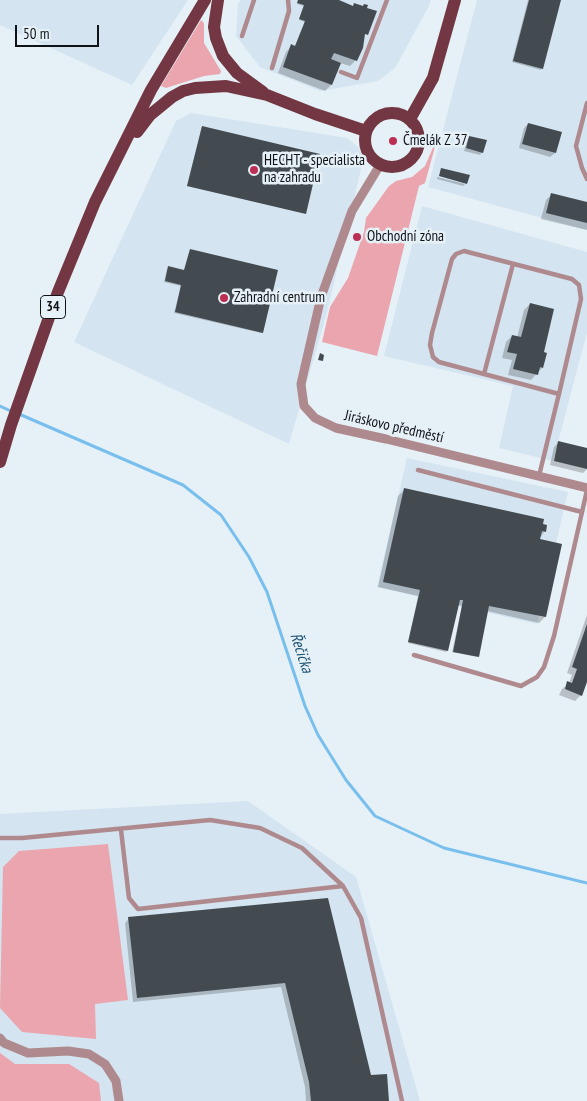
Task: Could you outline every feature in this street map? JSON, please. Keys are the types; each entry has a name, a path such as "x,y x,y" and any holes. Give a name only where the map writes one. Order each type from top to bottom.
{"main road":[{"name":"34","path":"0,462 11,425 58,292 95,202 151,90 205,0"},
{"path":"218,0 214,26 216,38 223,56 237,73 267,94"},
{"path":"410,119 432,78 455,0"},
{"path":"115,162 150,115 161,105 183,91 202,88 226,86 267,94 315,114 366,131"},
{"path":"395,112 403,114 410,119 416,126 420,143 412,159 397,167 380,165 373,160 365,145 366,131 372,121 386,113 395,112"}],"street":[{"name":"Jiráskovo předměstí","path":"380,165 352,211 321,297 301,384 304,406 315,418 336,428 540,476 587,489"},
{"path":"0,1038 4,1043 28,1053 68,1051 89,1054 105,1064 116,1081 118,1101"}],"lane":[{"path":"242,36 254,0"},
{"path":"272,68 289,11 288,0"},
{"path":"341,72 357,78 387,0"},
{"path":"587,103 576,146 587,179"},
{"path":"540,476 559,394 581,299 579,285 572,279 464,251 456,254 452,258 432,333 430,345 433,357 439,362 559,394"},
{"path":"484,374 513,264"},
{"path":"418,470 582,512"},
{"path":"414,655 520,686 537,677 544,667 554,636 587,489"},
{"path":"0,838 121,830 210,820 260,828 302,848 344,886 361,918 402,1101"},
{"path":"121,830 129,898 138,909 344,886"}],"shaded area":[{"path":"0,0 188,0 132,85 0,25"},
{"path":"241,0 431,0 395,68 378,81 320,91 260,67 236,36 238,4"},
{"path":"477,0 587,0 587,230 428,187"},
{"path":"201,20 204,23 204,43 221,71 220,74 204,76 166,88 161,86"},
{"path":"191,113 347,138 359,148 361,153 361,169 326,316 289,444 74,342 176,121"},
{"path":"438,136 425,183 419,186 377,356 322,342 330,307 348,278 364,232 366,218 389,186 396,181 412,177 425,166"},
{"path":"422,206 587,252 587,332 553,461 499,448 513,386 384,356"},
{"path":"407,458 568,492 537,624 377,587"},
{"path":"248,801 356,877 420,1101 0,1101 0,814"},
{"path":"108,844 128,1000 95,1004 96,1039 22,1032 0,1008 3,867 19,851"},
{"path":"0,1053 15,1064 69,1064 99,1083 101,1101 0,1101"}],"building":[{"path":"298,0 339,0 353,6 354,3 363,6 364,4 368,5 367,8 377,11 368,35 365,34 363,48 357,61 334,53 331,59 341,63 332,85 283,67 291,44 295,46 305,21 299,19 304,5 297,3"},
{"path":"529,0 561,0 543,69 513,61"},
{"path":"528,123 562,132 556,153 522,144"},
{"name":"HECHT - specialista na zahradu","path":"202,126 320,154 306,214 187,186"},
{"path":"469,136 487,140 483,153 466,148"},
{"path":"441,168 470,175 467,184 439,176"},
{"path":"551,193 587,202 587,223 546,213"},
{"name":"Zahradní centrum","path":"190,249 278,270 263,333 175,312 181,285 165,281 168,266 184,270"},
{"path":"530,303 554,309 544,352 547,353 543,368 540,367 538,375 513,369 517,354 507,352 512,335 521,337"},
{"path":"320,353 324,355 323,361 318,360"},
{"path":"558,441 587,448 587,469 554,461"},
{"path":"404,488 544,519 543,524 547,525 546,532 542,531 540,539 562,544 546,617 489,606 479,657 453,652 463,600 460,600 448,651 408,642 420,590 383,582"},
{"path":"587,624 587,682 582,696 565,689 567,681 572,683 577,669 572,667"},
{"path":"328,898 371,1075 387,1074 389,1101 311,1101 309,1082 285,983 137,998 128,917"}],"waterway":[{"name":"Řečička","path":"0,406 13,412"},
{"name":"Řečička","path":"19,414 183,485 221,515 249,557 267,592 305,706 318,735 346,780 375,816 444,848 587,883"}],"place":[{"name":"Čmelák Z 37","path":"393,141"},
{"name":"HECHT - specialista na zahradu","path":"254,170"},
{"name":"Obchodní zóna","path":"357,237"},
{"name":"Zahradní centrum","path":"224,298"}]}
